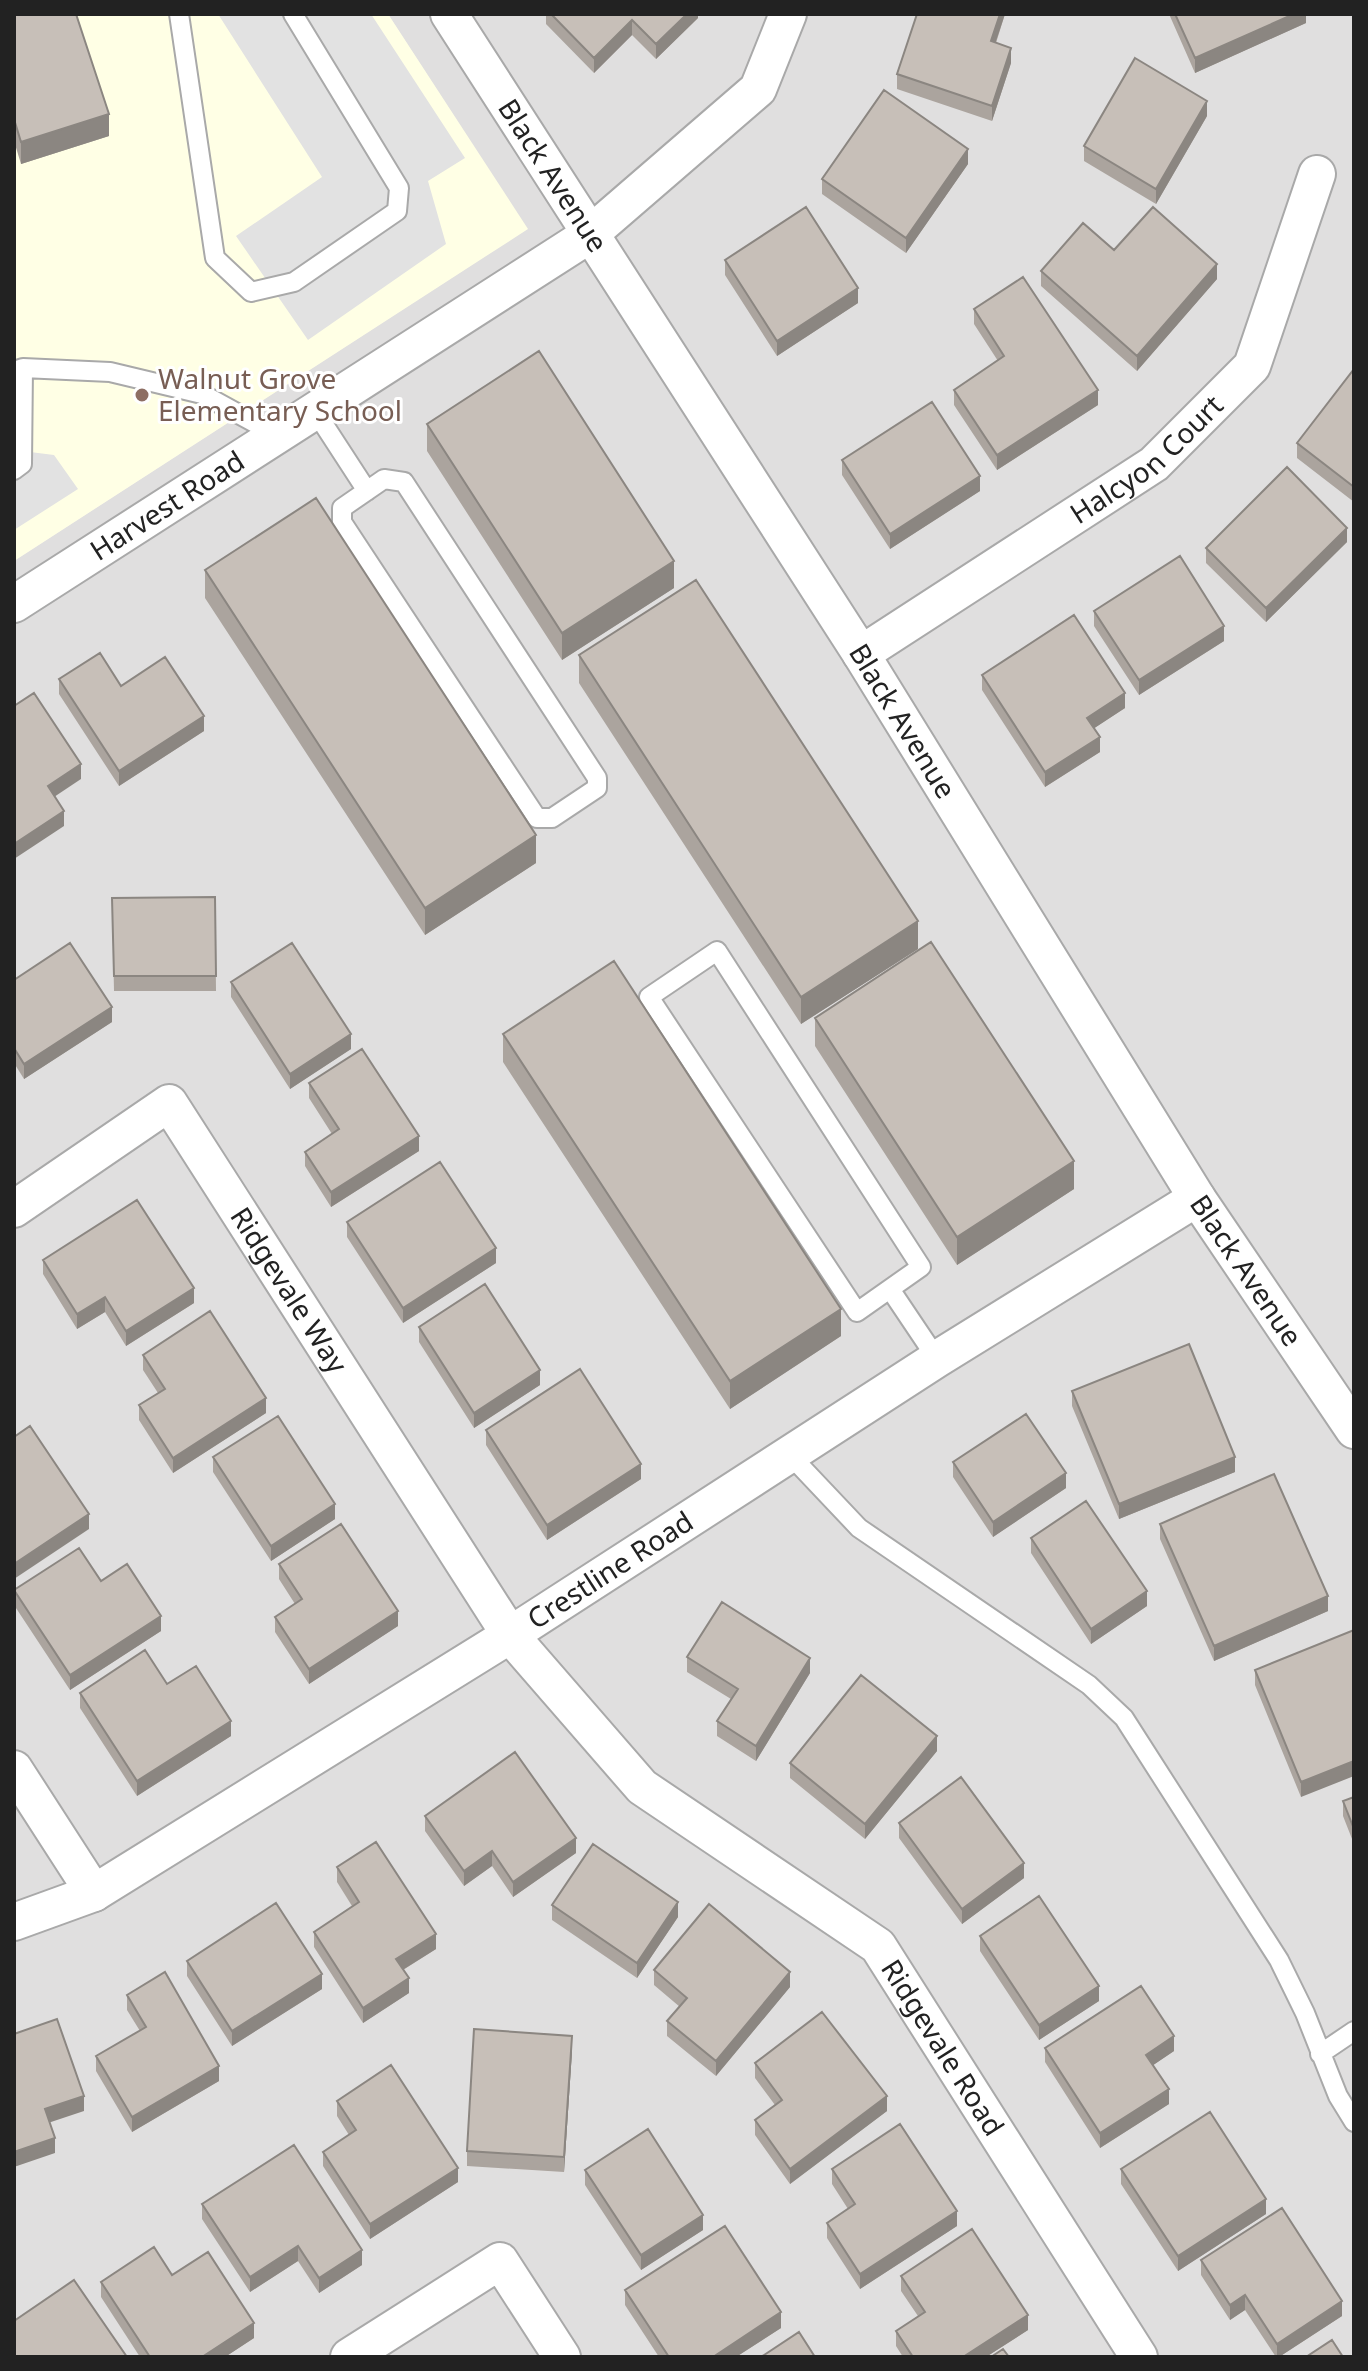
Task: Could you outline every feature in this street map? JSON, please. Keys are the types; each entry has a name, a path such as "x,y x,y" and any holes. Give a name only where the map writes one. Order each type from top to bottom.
{"street":[{"name":"Black Avenue","path":"449,14 861,654 1197,1198 1354,1430"},
{"name":"Harvest Road","path":"14,604 589,235 758,89 788,14"},
{"name":"Halcyon Court","path":"861,654 1154,464 1252,366 1317,174"},
{"name":"Ridgevale Way","path":"14,1209 169,1103 510,1635"},
{"name":"Crestline Road","path":"14,1922 94,1893 510,1635 937,1359 1197,1198"},
{"name":"Ridgevale Road","path":"510,1635 642,1787 878,1946 1139,2357"},
{"path":"14,1769 94,1893"},
{"path":"349,2357 500,2261 562,2357"}],"lane":[{"path":"179,14 215,258 251,292 294,282 397,211 399,188 293,14"},
{"path":"14,470 22,464 19,370 110,372 202,394 277,435"},
{"path":"315,411 367,491"},
{"path":"384,479 404,482 597,778 597,788 552,818 537,818 342,522 342,508 367,491 384,479"},
{"path":"717,951 921,1267 890,1289 857,1312 649,997 717,951"},
{"path":"890,1289 937,1359"},
{"path":"789,1454 859,1528 1089,1685 1124,1718 1279,1960 1305,2013 1338,2096 1354,2122"},
{"path":"1320,2054 1354,2031"}],"shaded area":[{"name":"Walnut Grove Elementary School","path":"14,14 388,14 528,229 14,561"},
{"path":"218,14 371,14 465,158 428,181 446,244 308,340 236,236 322,177"},
{"path":"388,14 1354,14 1354,2357 14,2357 14,561 527,229"},
{"path":"14,450 54,455 78,489 14,530"}],"building":[{"path":"14,14 76,14 109,114 21,142 14,119"},
{"path":"551,14 687,14 656,44 632,20 594,58"},
{"path":"917,14 1000,14 991,41 1011,48 992,106 897,74"},
{"path":"1175,14 1294,14 1195,58"},
{"path":"1135,58 1207,101 1156,189 1084,146"},
{"path":"884,90 968,149 906,238 822,179"},
{"path":"806,207 858,288 777,341 725,260"},
{"path":"1153,207 1217,264 1137,356 1041,271 1083,223 1114,250"},
{"path":"1023,277 1098,390 997,455 954,390 1004,356 974,309"},
{"path":"539,351 674,561 562,633 427,424"},
{"path":"1354,369 1354,487 1297,443"},
{"path":"932,402 980,476 890,534 842,460"},
{"path":"1287,467 1347,528 1266,608 1206,548"},
{"path":"316,498 536,835 425,908 205,570"},
{"path":"1180,556 1224,626 1139,680 1094,611"},
{"path":"696,580 918,921 801,997 579,655"},
{"path":"1074,615 1125,693 1087,718 1100,737 1045,772 982,675"},
{"path":"100,653 121,686 165,657 204,716 119,771 59,679"},
{"path":"34,693 81,764 48,786 64,811 14,844 14,706"},
{"path":"215,897 216,976 114,976 112,898"},
{"path":"931,942 1074,1161 957,1237 815,1018"},
{"path":"70,943 112,1007 24,1064 14,1048 14,980"},
{"path":"292,943 351,1034 290,1074 231,982"},
{"path":"614,961 841,1309 730,1381 503,1034"},
{"path":"362,1049 419,1136 331,1192 305,1152 339,1129 309,1083"},
{"path":"440,1162 496,1248 403,1308 347,1222"},
{"path":"137,1200 194,1288 126,1331 105,1297 77,1314 43,1260"},
{"path":"485,1284 540,1370 474,1413 419,1327"},
{"path":"210,1311 266,1398 173,1458 139,1405 165,1389 143,1355"},
{"path":"1189,1344 1235,1457 1119,1504 1072,1391"},
{"path":"580,1369 641,1464 547,1525 486,1430"},
{"path":"1026,1414 1066,1473 993,1522 953,1462"},
{"path":"278,1416 335,1504 271,1546 213,1457"},
{"path":"30,1426 89,1514 14,1564 14,1437"},
{"path":"1274,1474 1328,1596 1214,1646 1160,1524"},
{"path":"1086,1501 1147,1591 1091,1629 1031,1538"},
{"path":"341,1524 398,1611 309,1669 275,1617 302,1599 279,1564"},
{"path":"79,1548 101,1581 127,1564 161,1616 70,1675 14,1590"},
{"path":"722,1602 810,1658 756,1746 717,1721 738,1689 687,1657"},
{"path":"1354,1630 1354,1761 1301,1782 1255,1670"},
{"path":"145,1650 167,1684 196,1666 231,1721 137,1781 80,1693"},
{"path":"861,1675 937,1736 865,1824 790,1763"},
{"path":"515,1752 576,1838 513,1882 492,1851 464,1871 425,1816"},
{"path":"961,1777 1024,1863 962,1909 899,1823"},
{"path":"1354,1797 1354,1829 1343,1801"},
{"path":"376,1842 436,1934 396,1959 409,1978 363,2008 314,1932 359,1902 337,1867"},
{"path":"593,1844 678,1902 637,1963 552,1905"},
{"path":"1039,1896 1099,1986 1039,2025 980,1936"},
{"path":"276,1903 322,1974 232,2031 187,1961"},
{"path":"709,1904 790,1972 716,2061 667,2021 687,1998 654,1970"},
{"path":"165,1972 219,2066 132,2117 96,2056 146,2027 127,1995"},
{"path":"1141,1986 1174,2036 1146,2055 1169,2089 1100,2133 1045,2048"},
{"path":"822,2012 887,2096 790,2169 755,2120 782,2100 755,2063"},
{"path":"57,2019 84,2096 45,2109 55,2138 14,2152 14,2034"},
{"path":"474,2029 572,2036 564,2157 467,2151"},
{"path":"391,2065 458,2168 370,2224 323,2152 356,2130 337,2101"},
{"path":"1210,2112 1266,2199 1178,2256 1121,2169"},
{"path":"900,2124 957,2211 860,2274 827,2223 855,2204 832,2169"},
{"path":"648,2129 703,2215 641,2255 585,2170"},
{"path":"294,2145 362,2250 319,2278 298,2246 250,2277 202,2204"},
{"path":"1282,2208 1342,2301 1277,2344 1245,2295 1230,2305 1201,2260"},
{"path":"725,2226 781,2312 713,2357 669,2357 625,2290"},
{"path":"972,2229 1028,2315 963,2357 913,2357 896,2331 925,2312 901,2276"},
{"path":"154,2247 172,2275 208,2252 254,2323 202,2357 150,2357 101,2282"},
{"path":"74,2280 127,2357 14,2357 14,2321"},
{"path":"799,2332 815,2357 761,2357"},
{"path":"1332,2340 1343,2357 1306,2357"},
{"path":"1003,2349 1009,2357 991,2357"}],"place":[{"name":"Walnut Grove Elementary School","path":"142,395"}]}
